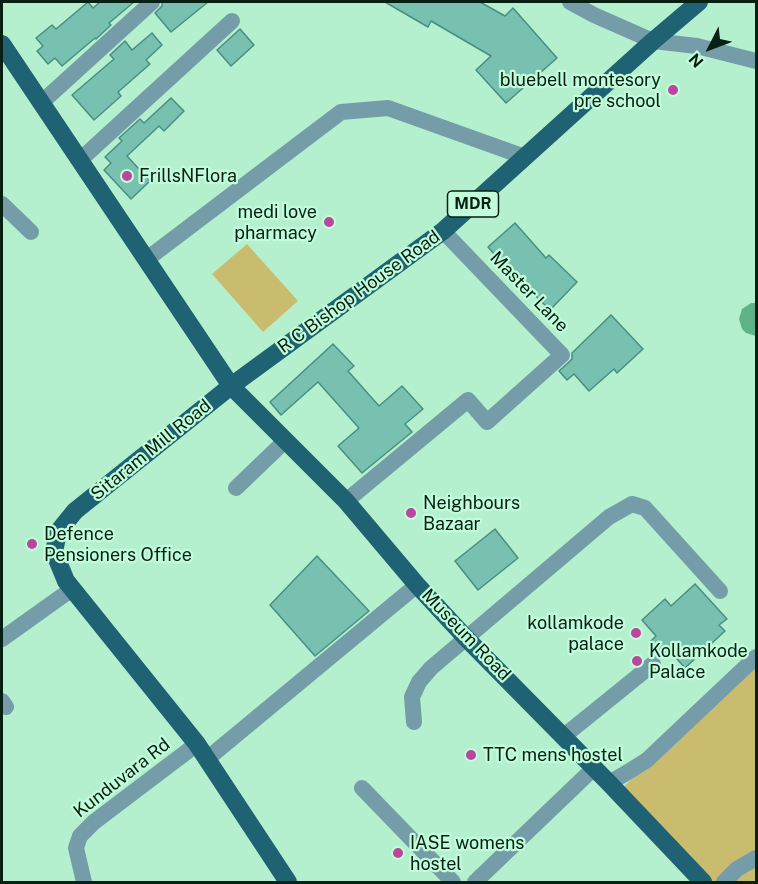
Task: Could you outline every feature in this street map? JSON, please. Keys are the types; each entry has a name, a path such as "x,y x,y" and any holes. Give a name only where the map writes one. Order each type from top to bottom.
{"main road":[{"name":"R C Bishop House Road","path":"231,386 442,231 699,2"},
{"path":"2,44 231,386"},
{"name":"Museum Road","path":"231,386 346,501 417,585 466,638 564,736 703,882"},
{"name":"Sitaram Mill Road","path":"231,386 75,511 58,532 54,552 66,581 197,744 288,882"}],"street":[{"path":"41,103 152,2"},
{"path":"570,2 653,41 697,46 756,61"},
{"path":"80,160 232,21"},
{"path":"147,259 341,112 388,108 525,156"},
{"path":"2,204 31,232"},
{"name":"Master Lane","path":"346,501 468,400 487,422 562,355 442,231"},
{"path":"236,488 286,440"},
{"path":"414,722 412,697 419,682 431,668 609,517 632,504 645,508 720,591"},
{"path":"207,759 417,585"},
{"path":"2,639 72,589"},
{"path":"609,783 646,760 756,657"},
{"path":"564,736 653,664"},
{"name":"Kunduvara Rd","path":"84,882 76,849 80,836 94,822 197,744"},
{"path":"475,882 594,768"},
{"path":"362,788 453,882"},
{"path":"724,882 737,869 756,858"}],"shaded area":[{"path":"247,244 298,301 263,332 212,274"},
{"path":"751,303 756,303 756,336 742,329 739,319 742,309"},
{"path":"756,664 756,882 703,882 618,792"}],"building":[{"path":"88,2 93,8 100,2 134,2 109,23 111,25 96,39 62,66 55,58 48,64 37,51 43,46 36,38 52,25 56,29"},
{"path":"162,2 208,2 171,32 155,13 162,6"},
{"path":"385,2 480,2 505,16 513,8 557,58 506,103 476,70 491,56 431,21 428,27"},
{"path":"240,29 254,45 231,66 217,50"},
{"path":"152,33 162,45 146,60 150,64 118,92 121,96 94,120 72,95 114,59 110,55 125,41 132,50"},
{"path":"171,98 184,111 164,131 159,126 127,156 150,181 131,199 104,170 111,163 105,157 122,141 119,138 140,119 144,123"},
{"path":"515,223 546,258 549,255 577,282 550,310 510,273 488,247"},
{"path":"611,315 643,349 617,373 614,369 589,391 574,374 567,380 559,371 572,359 572,353"},
{"path":"333,344 354,366 348,371 379,406 402,386 423,409 405,424 412,432 362,473 338,446 359,428 318,382 281,415 270,402"},
{"path":"495,529 518,558 478,590 455,561"},
{"path":"317,556 369,611 315,656 270,605"},
{"path":"695,584 727,619 719,625 725,631 685,668 670,651 663,657 650,642 656,636 642,620 665,599 671,606"}],"place":[{"name":"bluebell montesory pre school","path":"673,90"},
{"name":"FrillsNFlora","path":"127,176"},
{"name":"medi love pharmacy","path":"329,222"},
{"name":"Neighbours Bazaar","path":"411,513"},
{"name":"Defence Pensioners Office","path":"32,544"},
{"name":"kollamkode palace","path":"636,633"},
{"name":"Kollamkode Palace","path":"637,661"},
{"name":"TTC mens hostel","path":"471,755"},
{"name":"IASE womens hostel","path":"398,853"}]}
